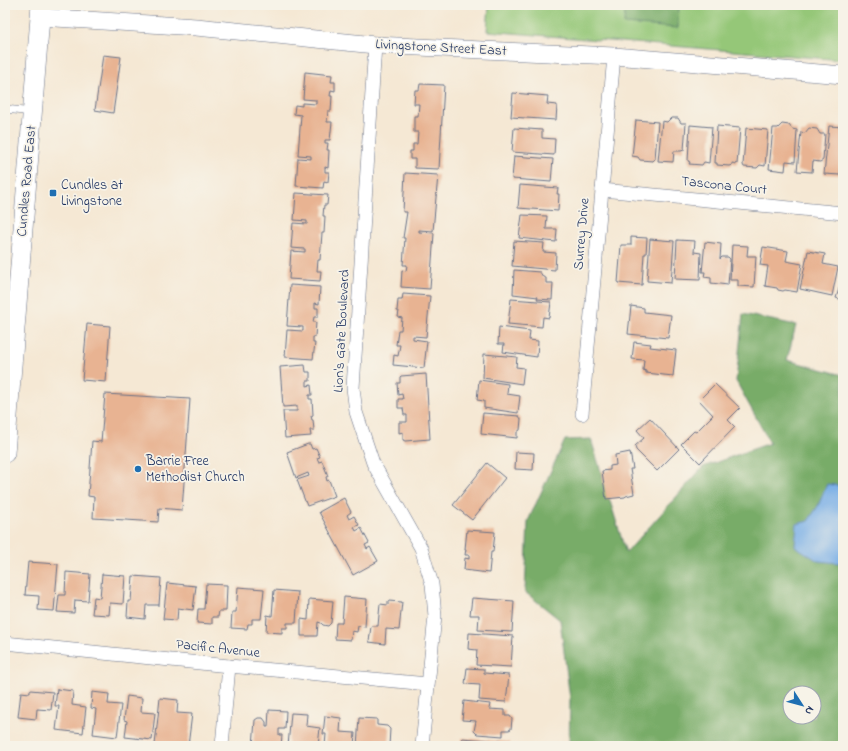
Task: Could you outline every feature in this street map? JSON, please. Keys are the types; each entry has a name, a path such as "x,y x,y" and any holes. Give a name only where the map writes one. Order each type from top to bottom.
{"main road":[{"name":"Cundles Road East","path":"5,453 9,359 33,112 40,11"}],"street":[{"name":"Livingstone Street East","path":"40,11 375,45 614,56 843,75"},
{"name":"Lion's Gate Boulevard","path":"375,45 353,388 356,412 373,463 421,548 432,584 435,616 422,746"},
{"name":"Surrey Drive","path":"582,414 614,56"},
{"name":"Tascona Court","path":"602,190 843,213"},
{"name":"Pacific Avenue","path":"5,643 229,666 428,684"},
{"path":"222,746 229,666"}],"lane":[{"path":"5,109 33,112"}],"green space":[{"path":"489,5 843,5 843,60 487,31"},
{"path":"625,5 679,5 678,28 624,24"},
{"path":"743,314 796,325 787,360 843,375 843,746 569,746 570,699 560,620 525,592 528,521 565,440 591,439 626,553 703,467 770,443 736,381"}],"water":[{"path":"827,484 843,486 843,562 839,563 818,561 795,546 797,524 808,521 818,506"}],"building":[{"path":"103,55 121,57 113,113 95,110"},
{"path":"305,72 332,75 331,82 335,82 335,91 331,90 331,111 328,111 327,122 332,122 330,140 325,140 325,143 328,143 327,150 329,150 328,168 325,167 325,172 329,172 328,182 324,181 323,188 296,186 298,158 311,159 311,156 298,155 301,115 294,114 295,105 302,106 302,103 316,104 316,100 303,99"},
{"path":"420,84 444,85 439,169 415,168 415,159 410,159 410,151 413,151 413,144 417,144 418,132 414,132 414,116 418,116 419,104 414,104 415,90 419,90"},
{"path":"513,93 548,96 547,104 557,105 556,120 511,117"},
{"path":"671,118 678,118 681,123 686,123 684,150 674,151 673,162 658,161 662,121 667,122"},
{"path":"636,120 658,122 655,159 653,161 640,160 638,157 632,156"},
{"path":"782,124 789,125 792,129 797,130 795,162 786,161 785,171 769,169 773,128 778,128"},
{"path":"690,125 712,127 709,163 704,162 702,165 689,164"},
{"path":"717,126 740,128 737,164 732,163 732,165 729,166 717,165 717,163 715,163"},
{"path":"829,126 843,127 843,162 841,162 840,175 824,174"},
{"path":"514,128 542,130 542,138 555,139 554,155 512,152"},
{"path":"746,128 768,130 765,166 760,165 757,168 744,167 743,165"},
{"path":"809,128 817,129 820,134 825,134 823,160 820,162 813,161 812,172 797,171 801,132 805,133"},
{"path":"514,156 553,159 551,182 512,179"},
{"path":"405,173 438,175 433,231 419,230 419,232 434,233 430,289 401,287 402,270 406,271 407,265 403,265 405,238 403,238 407,212 403,212"},
{"path":"520,185 558,188 558,211 518,208"},
{"path":"296,193 328,195 327,205 324,205 324,233 322,233 320,260 318,260 317,271 321,271 320,281 289,279 291,251 305,252 305,249 291,248 293,223 307,224 307,221 294,220"},
{"path":"522,215 547,216 546,229 557,229 556,242 519,238"},
{"path":"631,237 647,238 646,254 644,254 642,285 618,283 621,245 631,245"},
{"path":"650,239 674,241 671,283 647,281"},
{"path":"677,240 695,241 694,252 701,253 700,280 675,279"},
{"path":"514,241 544,243 543,252 556,253 555,270 512,266"},
{"path":"705,242 721,244 720,259 722,257 728,257 730,259 728,285 711,283 711,278 704,277 705,272 702,272"},
{"path":"732,245 748,246 747,256 756,256 754,287 738,286 738,280 730,280"},
{"path":"763,247 788,251 786,261 802,264 797,292 783,291 778,290 777,288 765,286 768,266 760,265"},
{"path":"808,251 825,254 823,264 838,267 832,296 800,289"},
{"path":"843,263 843,300 836,298 842,280 840,279 842,273 840,272"},
{"path":"514,270 540,272 543,277 546,278 546,283 553,283 552,300 537,299 538,297 513,294"},
{"path":"290,285 320,287 319,304 315,303 315,308 318,308 318,317 314,317 313,322 316,322 315,337 313,337 313,343 315,343 313,359 285,357 287,330 303,331 303,327 287,326"},
{"path":"403,294 430,296 426,337 413,336 413,339 427,341 424,368 393,365 394,355 398,356 400,345 396,345 398,330 401,330 402,318 398,317 399,311 397,311 398,300 402,300"},
{"path":"511,299 551,302 549,318 543,317 542,327 508,324"},
{"path":"631,306 644,308 644,312 671,315 668,338 628,334"},
{"path":"87,324 110,326 106,382 82,380"},
{"path":"499,327 530,331 529,340 538,341 537,357 503,352 504,344 498,344"},
{"path":"634,342 651,344 650,347 676,350 673,376 646,373 646,371 643,370 644,360 632,359"},
{"path":"484,354 517,357 516,367 524,368 522,384 483,378"},
{"path":"305,365 306,372 310,372 310,381 307,381 307,386 311,385 312,395 309,395 309,399 312,399 313,415 311,416 314,430 310,430 311,436 285,438 283,411 297,411 297,406 283,407 280,367"},
{"path":"426,374 430,439 405,441 403,440 403,432 399,433 399,422 407,422 407,415 404,415 403,408 398,408 398,399 403,399 402,394 398,395 397,383 400,383 401,376"},
{"path":"479,380 508,384 507,394 520,396 518,413 484,408 484,401 477,400"},
{"path":"715,384 740,408 728,420 735,427 700,463 681,444 713,415 699,400"},
{"name":"Barrie Free Methodist Church","path":"105,394 190,399 182,510 159,508 158,522 93,518 94,497 88,496 92,441 101,442"},
{"path":"483,413 519,416 521,419 520,430 517,432 517,438 481,434"},
{"path":"650,418 679,449 657,471 636,450 635,446 644,438 637,430"},
{"path":"310,444 312,449 316,448 320,457 317,458 319,462 322,461 328,476 326,477 327,481 329,480 335,496 307,506 297,480 309,476 308,473 296,478 287,452"},
{"path":"516,452 534,453 533,470 515,469"},
{"path":"630,452 633,469 630,469 634,494 625,497 606,499 602,471 610,470 610,466 616,465 615,455"},
{"path":"487,463 505,478 472,520 453,505"},
{"path":"344,498 351,512 347,515 349,519 354,516 359,525 354,527 356,531 361,528 369,543 365,545 367,549 370,547 378,561 353,575 319,512"},
{"path":"467,530 495,532 489,573 464,570 465,558 469,559 469,555 465,555"},
{"path":"28,562 58,564 54,611 38,610 39,596 25,595"},
{"path":"66,572 90,574 88,601 75,600 74,613 57,612 59,595 65,595"},
{"path":"102,574 125,576 123,604 110,603 109,615 92,614 94,597 100,598"},
{"path":"133,576 161,578 159,605 146,605 145,619 127,617 128,601 131,601"},
{"path":"167,583 196,586 193,610 178,608 177,620 163,619"},
{"path":"206,584 227,585 226,611 219,611 218,617 212,617 212,624 197,623 198,609 204,609"},
{"path":"238,587 264,589 261,619 252,619 252,624 248,624 247,629 231,628 232,612 236,612"},
{"path":"274,590 298,592 296,623 287,623 287,628 282,628 282,633 266,632 267,615 272,616"},
{"path":"344,597 367,599 365,627 358,626 357,632 352,631 351,640 335,639 336,623 342,623"},
{"path":"472,598 514,601 512,632 478,630 479,615 470,615"},
{"path":"309,599 333,601 331,623 328,626 318,622 317,636 301,636 301,619 308,620"},
{"path":"388,601 402,602 399,630 386,629 385,644 369,642 371,626 378,626 380,604 388,605"},
{"path":"469,633 513,636 511,667 476,665 477,650 468,649"},
{"path":"467,668 484,669 484,673 509,675 506,702 479,700 480,685 465,684"},
{"path":"57,689 73,691 72,705 86,707 83,733 56,730 59,706 55,706"},
{"path":"30,690 53,692 51,710 37,709 36,719 18,717 21,692 30,693"},
{"path":"92,692 109,694 108,704 121,705 117,737 93,734 96,709 91,708"},
{"path":"127,696 142,698 141,712 155,713 152,740 125,737 127,721 124,720"},
{"path":"160,698 178,700 177,713 192,714 188,746 155,745"},
{"path":"464,701 490,704 489,709 505,710 505,716 510,716 512,719 511,729 503,730 503,736 477,734 474,731 476,721 462,720"},
{"path":"269,710 286,711 285,729 279,729 279,735 282,735 281,746 253,746 255,720 258,718 263,718 266,722 266,727 268,727"},
{"path":"291,713 307,714 306,726 320,728 318,746 288,746"},
{"path":"325,716 341,718 340,732 355,733 354,746 325,746 326,734 323,734"},
{"path":"359,718 377,719 377,725 387,726 390,729 389,746 357,746"},
{"path":"462,738 510,742 510,746 462,746"}],"place":[{"name":"Cundles at Livingstone","path":"53,193"},
{"name":"Barrie Free Methodist Church","path":"138,469"}]}
